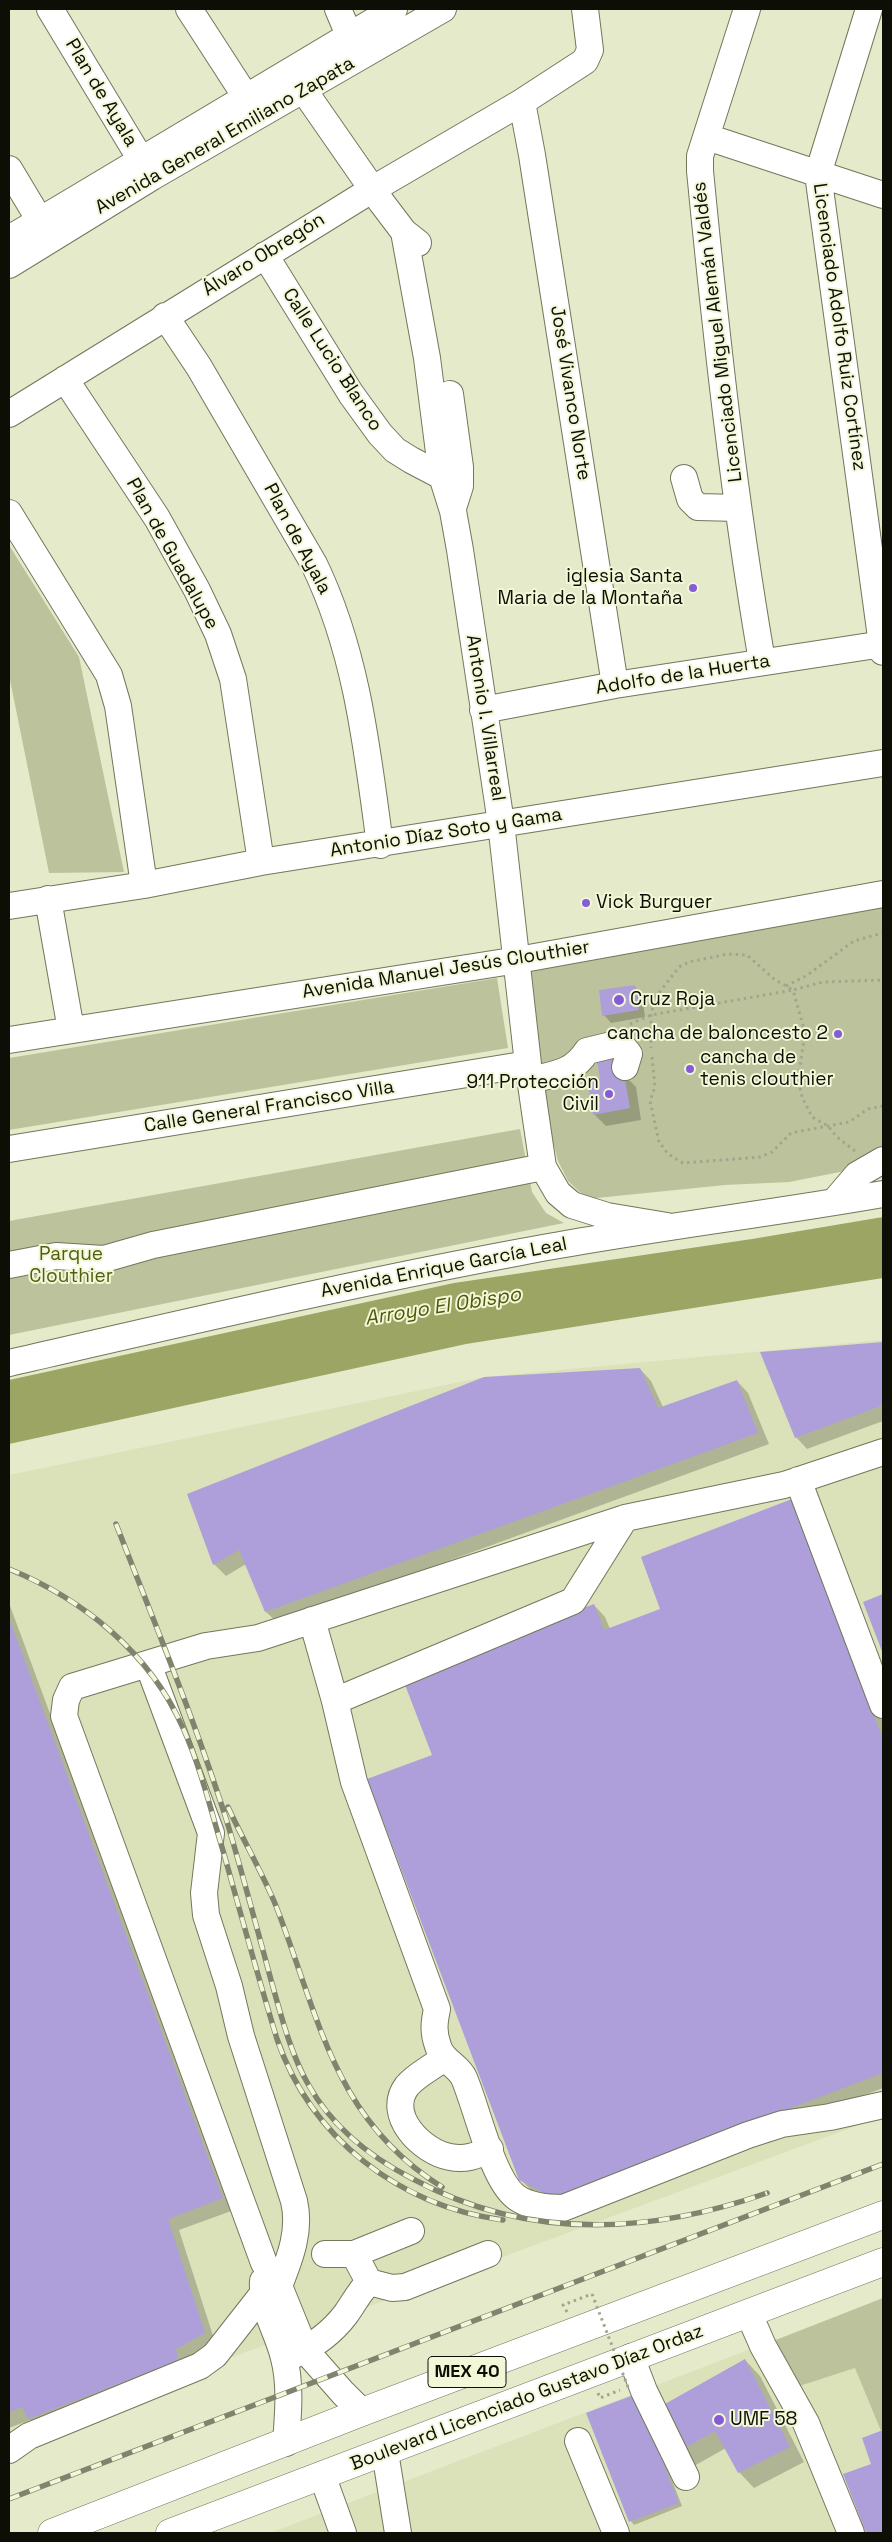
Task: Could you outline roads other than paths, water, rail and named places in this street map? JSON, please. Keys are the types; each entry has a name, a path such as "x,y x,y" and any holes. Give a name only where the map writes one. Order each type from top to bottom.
{"main road":[{"name":"MEX 40","path":"52,2533 362,2412 883,2215"},
{"name":"Boulevard Licenciado Gustavo Díaz Ordaz","path":"170,2533 883,2262"}],"street":[{"name":"Plan de Ayala","path":"50,9 146,168"},
{"path":"188,9 252,107"},
{"path":"338,9 349,36"},
{"name":"Avenida General Emiliano Zapata","path":"298,81 349,36 394,9"},
{"name":"Avenida General Emiliano Zapata","path":"9,265 45,229 146,168 298,81 443,9"},
{"name":"Álvaro Obregón","path":"9,414 165,316 373,189 522,102 585,61 590,50 585,9"},
{"name":"Licenciado Miguel Alemán Valdés","path":"747,9 700,156 700,171 717,346 738,508 762,662"},
{"name":"Licenciado Adolfo Ruiz Cortínez","path":"869,9 818,174 883,647"},
{"name":"Antonio I. Villarreal","path":"298,81 328,128 404,232 425,249 429,266 458,445 451,481 452,511 501,824 530,1072 544,1167 558,1193 572,1205 607,1216 667,1226"},
{"name":"José Vivanco Norte","path":"522,102 532,154 615,685"},
{"path":"707,137 883,195"},
{"path":"9,169 45,229"},
{"name":"Avenida General Emiliano Zapata","path":"9,239 45,229"},
{"name":"Calle Lucio Blanco","path":"265,255 351,394 380,434 395,450 451,481"},
{"name":"Plan de Ayala","path":"165,316 199,367 314,564 324,585 346,642 366,744 380,845"},
{"name":"Plan de Guadalupe","path":"65,379 157,518 197,590 218,634 233,679 261,862"},
{"path":"684,478 690,499 698,507 738,508"},
{"path":"9,513 109,675 118,706 144,885"},
{"name":"Adolfo de la Huerta","path":"483,710 615,685 762,662 883,647"},
{"name":"Antonio Díaz Soto y Gama","path":"9,906 144,885 261,862 380,845 883,763"},
{"name":"Avenida Manuel Jesús Clouthier","path":"9,1040 518,960 883,894"},
{"path":"48,899 71,1030"},
{"name":"Calle General Francisco Villa","path":"9,1149 530,1072 564,1072 579,1063 587,1051 600,1046 620,1044 629,1054 625,1067"},
{"path":"834,1202 857,1175 877,1163"},
{"path":"9,1265 56,1256 104,1259 153,1245 544,1167"},
{"name":"Avenida Enrique García Leal","path":"9,1363 365,1282 667,1226 883,1194"},
{"path":"286,2442 295,2354 270,2290 264,2263 64,1716 66,1700 72,1687 206,1646 258,1638 625,1518 798,1480 883,1452"},
{"path":"798,1480 883,1705"},
{"path":"335,1701 573,1602 625,1518"},
{"path":"312,1620 335,1701 354,1782 437,2009 433,2026 438,2048 444,2058 463,2076 500,2177 516,2197 545,2208 564,2208 748,2135 782,2124 830,2117 883,2105"},
{"path":"9,2450 29,2436 200,2366 215,2355 270,2290 294,2242 296,2212 206,1915 204,1893 211,1834 148,1664"},
{"path":"444,2058 407,2086 402,2101 401,2116 418,2139 442,2155 467,2158 490,2149"},
{"path":"325,2254 354,2254 411,2231"},
{"path":"354,2254 369,2282 392,2288 406,2287 488,2254"},
{"path":"295,2354 329,2332 346,2314 355,2298 369,2282"},
{"path":"749,2314 763,2346 806,2423 851,2533"},
{"path":"295,2354 362,2412"},
{"path":"631,2357 644,2391 686,2477"},
{"path":"578,2441 616,2533"},
{"path":"385,2452 398,2533"},
{"path":"322,2475 343,2533"}],"water":[{"name":"Arroyo El Obispo","path":"883,1217 883,1278 466,1344 9,1444 9,1380 454,1283 752,1239"}],"railway":[{"path":"116,1524 175,1674 216,1787 234,1844 278,2007 291,2046 308,2084 328,2114 340,2127 367,2151 382,2161 413,2179 456,2199 499,2213 543,2221 588,2225 632,2223 677,2217 722,2207 767,2193"},
{"path":"9,1569 63,1596 88,1613 133,1653 169,1701 183,1728 200,1774 277,2039 292,2075 312,2107 336,2136 364,2161 395,2183 429,2200 465,2212 503,2220"},
{"path":"228,1807 276,1906 319,2025 334,2062 353,2097 376,2130 405,2160 442,2187"},
{"path":"9,2499 883,2164"}],"place":[{"name":"iglesia Santa Maria de la Montaña","path":"693,588"},
{"name":"Vick Burguer","path":"586,903"},
{"name":"Cruz Roja","path":"619,1000"},
{"name":"cancha de baloncesto 2","path":"838,1034"},
{"name":"cancha de tenis clouthier","path":"690,1069"},
{"name":"911 Protección Civil","path":"609,1094"},
{"name":"UMF 58","path":"719,2420"}],"park label":[{"name":"Parque Clouthier","path":"71,1266"}]}
